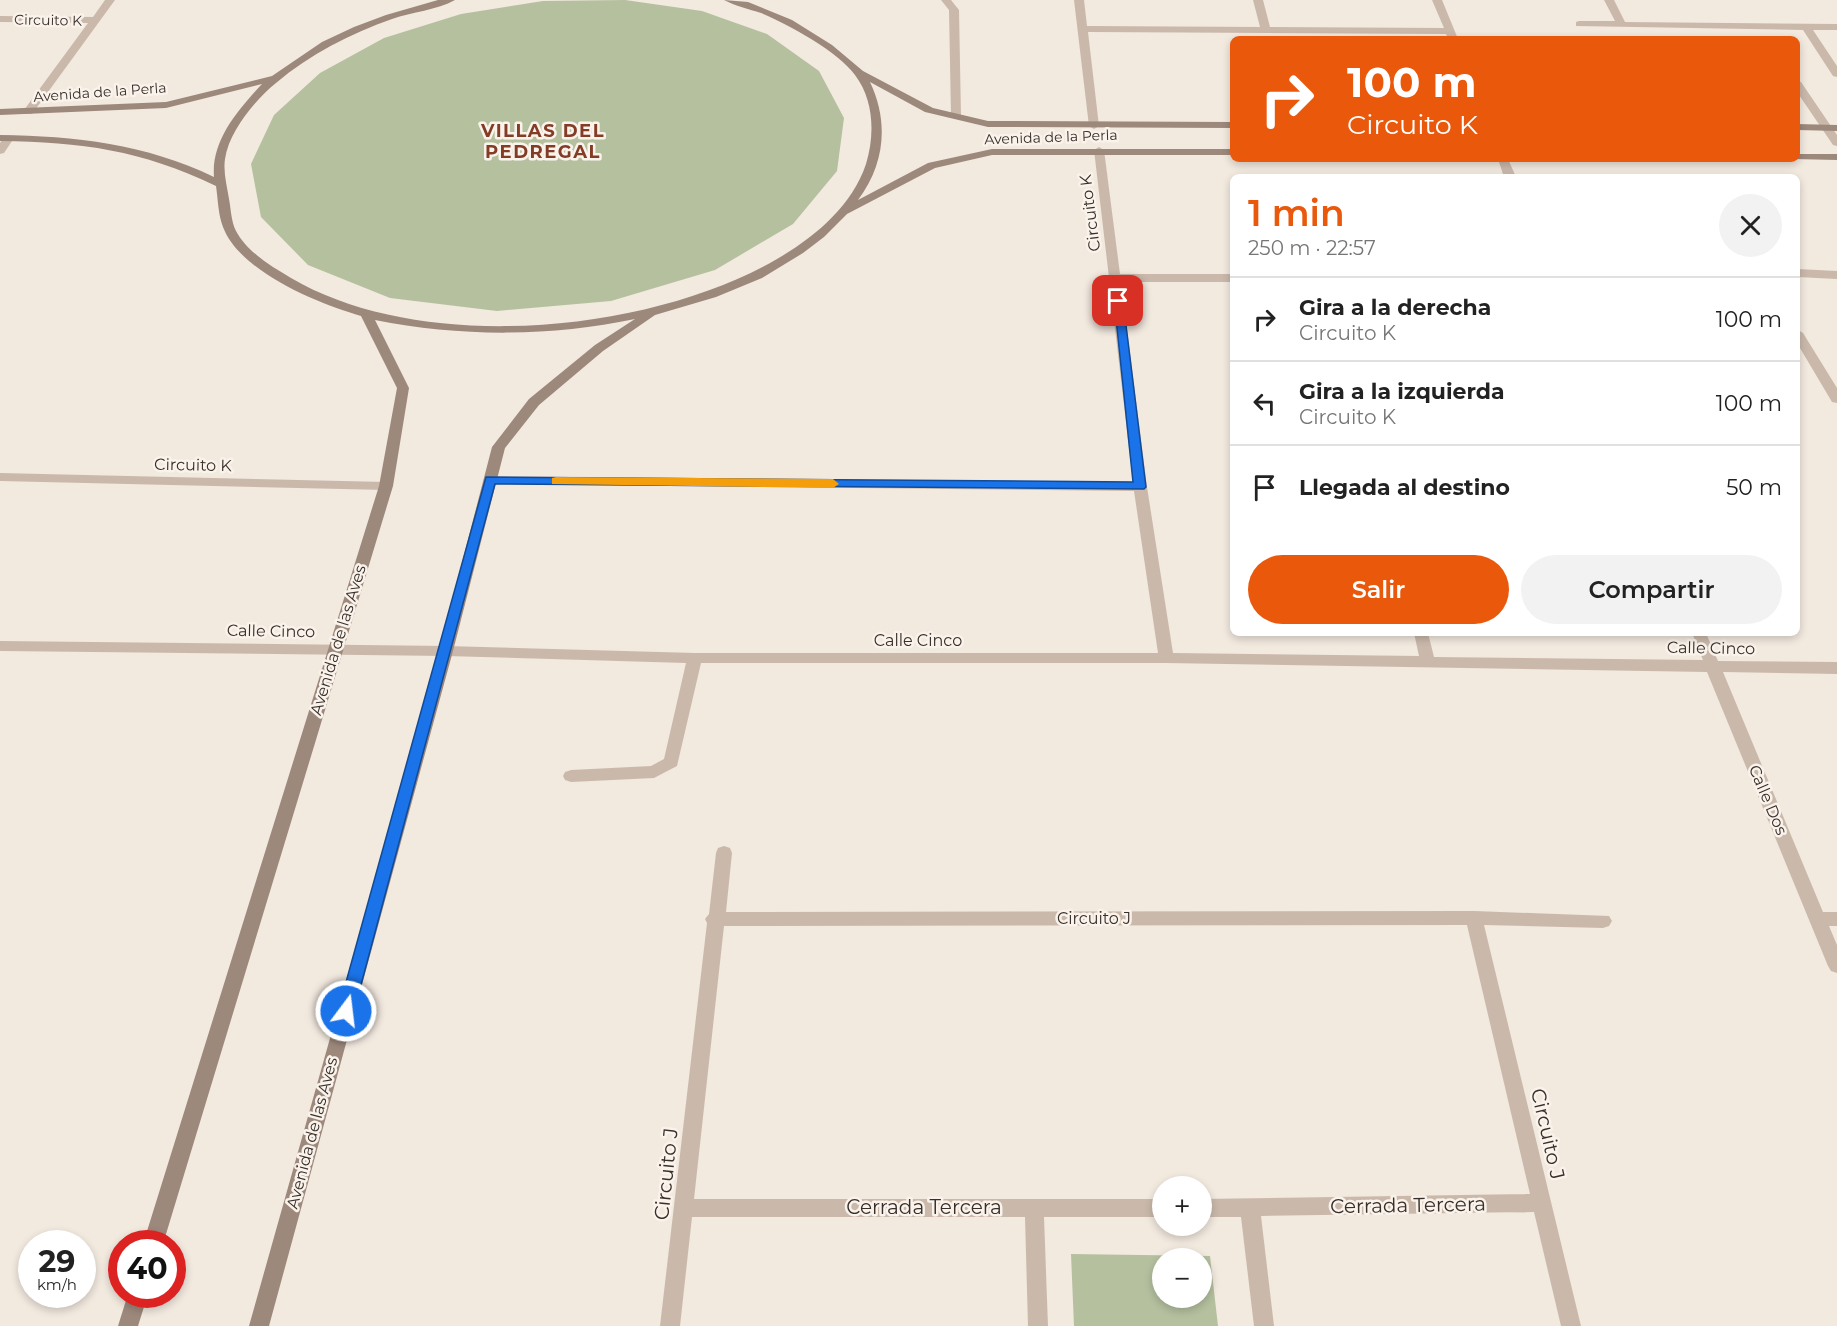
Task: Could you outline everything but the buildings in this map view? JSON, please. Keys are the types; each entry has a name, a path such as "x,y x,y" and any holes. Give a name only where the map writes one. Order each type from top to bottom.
{"street":[{"name":"Circuito K","path":"28,112 110,0"},
{"path":"450,0 370,24 315,51 271,79 238,118 220,155 221,184 230,230 259,264 306,293 366,314 457,329 557,328 656,312 735,285 800,250 846,211 875,162 879,116 860,73 818,36 758,8 729,0"},
{"path":"946,0 954,10 956,116"},
{"path":"1079,0 1094,126"},
{"path":"1258,0 1266,30"},
{"path":"1083,29 1266,30 1452,35 1437,0"},
{"path":"1609,0 1622,25"},
{"name":"Circuito K","path":"0,19 95,20"},
{"path":"1579,24 1837,27"},
{"path":"1758,26 1765,36"},
{"path":"1806,27 1837,74"},
{"name":"Avenida de la Perla","path":"860,73 929,110 988,124 1230,125"},
{"name":"Avenida de la Perla","path":"0,112 166,105 271,79"},
{"path":"1800,88 1832,128 1837,143"},
{"path":"1800,127 1832,128"},
{"path":"0,151 5,138 88,141 142,152 181,164 221,184"},
{"name":"Circuito K","path":"1099,150 1140,487 1166,658"},
{"name":"Avenida de la Perla","path":"846,211 932,165 992,152 1099,150 1230,152"},
{"path":"1800,157 1837,157"},
{"path":"1800,273 1837,275"},
{"path":"1115,278 1230,278"},
{"name":"Avenida de las Aves","path":"259,1326 446,651 499,447 534,402 599,348 656,312"},
{"name":"Avenida de las Aves","path":"157,1230 386,486 403,388 366,314"},
{"path":"1800,338 1837,399"},
{"name":"Circuito K","path":"0,477 386,486"},
{"path":"490,480 1140,487"},
{"path":"1422,636 1428,661"},
{"name":"Calle Dos","path":"1700,636 1837,966"},
{"name":"Calle Cinco","path":"0,646 446,651 695,658 1166,658 1837,668"},
{"path":"571,776 654,772 671,762 695,658"},
{"name":"Circuito J","path":"670,1326 685,1208 714,919 724,853"},
{"name":"Circuito J","path":"714,919 1474,918 1603,921"},
{"name":"Circuito J","path":"1474,918 1571,1326"},
{"path":"1817,919 1837,919"},
{"name":"Cerrada Tercera","path":"1212,1208 1542,1203"},
{"path":"1034,1206 1038,1326"},
{"name":"Cerrada Tercera","path":"685,1208 1034,1206 1152,1208"},
{"path":"1250,1208 1264,1326"},
{"path":"128,1326 134,1308"}],"green space":[{"path":"625,0 702,11 767,34 819,71 844,118 837,171 793,224 715,270 611,301 497,311 390,298 308,265 261,217 251,164 274,115 320,73 384,38 461,14 543,1"},
{"path":"1071,1254 1152,1255 1152,1308 1212,1308 1212,1274 1218,1326 1074,1326"}],"slow traffic":[{"path":"556,481 833,484"}],"district":[{"name":"VILLAS DEL PEDREGAL","path":"543,141"}],"route":[{"path":"346,1011 446,651 490,480 1140,487 1118,301"}]}
